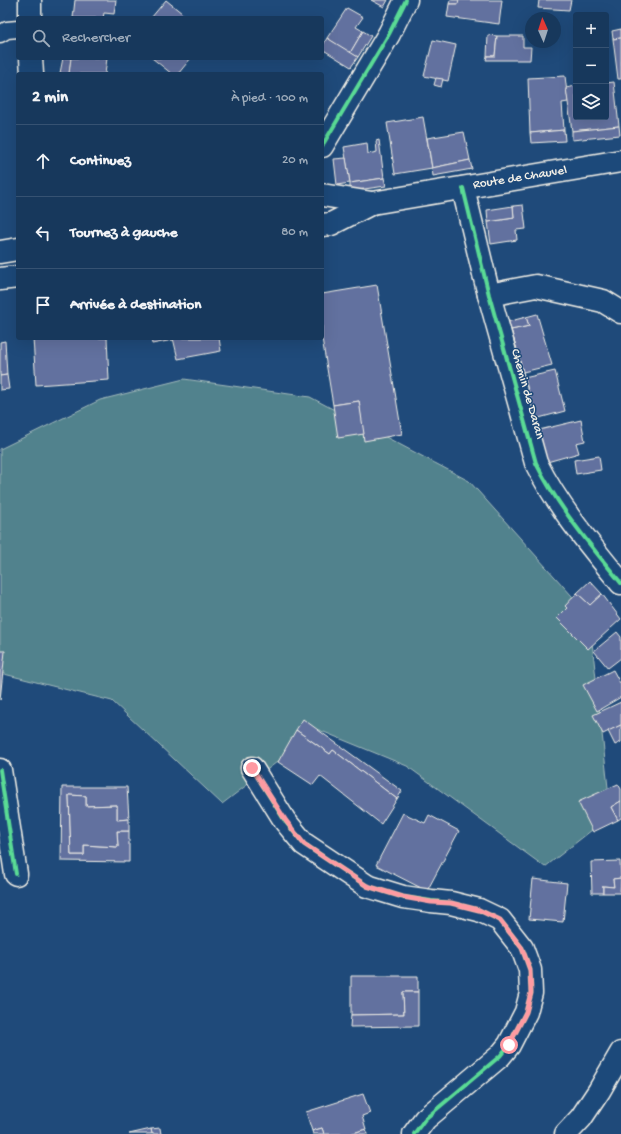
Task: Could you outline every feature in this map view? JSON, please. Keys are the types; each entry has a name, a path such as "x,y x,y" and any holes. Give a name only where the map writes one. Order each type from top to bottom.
{"street":[{"path":"30,0 30,16"},
{"path":"324,143 388,34 406,0"},
{"path":"31,60 32,72"},
{"name":"Route de Chauvel","path":"324,225 331,224 372,203 621,161"},
{"name":"Chemin de Daran","path":"463,188 489,295 536,462 545,482 559,503 592,548 621,583"},
{"name":"Route de Chauvel","path":"324,195 372,203"},
{"path":"0,252 16,249"},
{"path":"0,279 16,277"},
{"path":"489,295 536,286 603,301 621,312"},
{"path":"252,768 286,821 304,844 367,886 403,897 431,902 451,903 479,910 500,920 522,948 530,970 531,993 526,1012 509,1045 500,1056 425,1119 414,1134"},
{"path":"0,770 16,874"},
{"path":"566,1134 581,1118 621,1053"}],"lane":[{"path":"0,34 7,30 16,29"}],"green space":[{"path":"184,379 310,397 469,481 589,615 611,815 545,867 407,766 319,730 222,804 112,701 0,673 0,449 100,400"}],"building":[{"path":"75,0 116,0 114,14 104,13 103,16 73,16"},
{"path":"166,0 186,16 153,16"},
{"path":"371,0 388,0 384,7"},
{"path":"450,0 459,0 458,4 449,4"},
{"path":"459,0 502,0 499,24 447,17 449,4 458,4"},
{"path":"539,0 571,0 569,10 538,8"},
{"path":"347,8 363,17 356,27 363,31 350,53 327,38"},
{"path":"621,29 621,38 613,39 612,31"},
{"path":"363,31 371,36 358,57 350,53"},
{"path":"488,35 497,36 495,56 487,56"},
{"path":"497,36 523,36 523,47 531,48 530,60 486,60 487,56 495,56"},
{"path":"327,38 358,57 351,67 324,50 324,43"},
{"path":"621,38 621,79 618,79 613,39"},
{"path":"433,40 456,45 448,81 424,76"},
{"path":"63,60 71,60 69,72 60,72"},
{"path":"71,60 107,60 105,72 69,72"},
{"path":"154,60 189,60 180,72 170,72"},
{"path":"565,76 568,102 562,103 564,130 530,133 528,78"},
{"path":"436,78 443,79 441,87 434,85"},
{"path":"614,82 619,126 572,131 566,88 573,87 573,120 609,120 609,83"},
{"path":"423,117 432,168 395,174 387,123"},
{"path":"619,126 620,135 572,140 572,131"},
{"path":"564,130 565,141 531,143 530,133"},
{"path":"464,132 470,160 432,168 427,138"},
{"path":"379,140 384,178 350,183 344,147 367,143 368,154 377,152 376,141"},
{"path":"346,158 350,183 337,185 334,159"},
{"path":"470,160 472,169 433,176 432,168"},
{"path":"384,178 386,186 350,191 350,183"},
{"path":"523,205 526,229 516,230 517,240 491,244 488,222 514,218 513,206"},
{"path":"513,206 514,218 488,222 487,210"},
{"path":"377,285 402,434 364,441 359,401 333,405 322,340 324,340 324,294"},
{"path":"537,314 552,365 523,372 511,330 529,326 526,317"},
{"path":"526,317 529,326 511,330 519,356 513,358 503,323"},
{"path":"33,340 107,340 109,380 36,385"},
{"path":"151,340 173,340 152,344"},
{"path":"173,340 219,340 221,351 178,359"},
{"path":"5,341 7,375 0,376 0,342"},
{"path":"555,371 565,411 535,419 524,378"},
{"path":"7,375 9,389 0,390 0,376"},
{"path":"359,401 364,434 338,438 333,405"},
{"path":"581,420 585,441 576,443 579,453 547,462 539,430"},
{"path":"599,456 601,470 576,474 574,460"},
{"path":"590,581 602,594 590,605 577,593"},
{"path":"577,593 590,605 602,594 621,619 588,649 557,618 567,608 565,606"},
{"path":"617,632 621,637 621,658 608,668 594,651"},
{"path":"0,651 5,651 0,700"},
{"path":"613,670 621,685 621,697 597,711 583,685"},
{"path":"621,702 621,725 603,734 593,715"},
{"path":"303,719 402,791 397,799 333,750 330,754 296,730"},
{"path":"621,725 621,742 615,745 608,731"},
{"path":"296,730 330,754 333,750 397,799 381,824 320,776 313,785 278,762"},
{"path":"618,784 621,789 621,801 611,807 618,820 593,832 578,802"},
{"path":"62,787 127,787 129,819 117,820 117,805 86,806 86,796 69,795 71,855 84,855 84,845 118,847 117,831 129,831 129,862 61,861"},
{"path":"69,795 86,796 86,806 117,805 117,820 129,819 129,831 117,831 118,847 84,845 84,855 71,855"},
{"path":"621,801 621,818 618,820 611,807"},
{"path":"403,813 425,823 429,815 459,831 427,891 376,865"},
{"path":"620,861 621,878 613,879 614,887 603,886 603,893 592,893 591,862"},
{"path":"621,878 620,893 603,893 603,886 614,887 613,879"},
{"path":"533,879 567,883 563,922 529,919"},
{"path":"351,976 418,976 418,992 403,992 404,1014 351,1015"},
{"path":"403,992 418,992 418,1026 350,1027 351,1015 404,1014"},
{"path":"363,1094 370,1113 362,1116 366,1129 350,1134 324,1134 322,1128 312,1131 306,1112"},
{"path":"160,1128 161,1134 152,1134 151,1129"},
{"path":"322,1128 324,1134 313,1134 312,1131"},
{"path":"151,1129 152,1134 129,1134"},
{"path":"366,1129 368,1134 350,1134"}],"cycle path":[{"path":"324,143 389,34 406,0"},
{"path":"463,188 489,295 536,463 564,510 621,583"},
{"path":"252,768 285,821 304,844 367,886 403,897 451,903 479,910 500,920 522,948 530,970 531,993 526,1012 509,1045 500,1056 425,1119 414,1134"},
{"path":"0,770 16,874"}],"route":[{"path":"252,768 286,821 304,844 367,886 403,897 431,902 451,903 479,910 500,920 522,948 530,970 531,993 526,1012 509,1045"}]}
